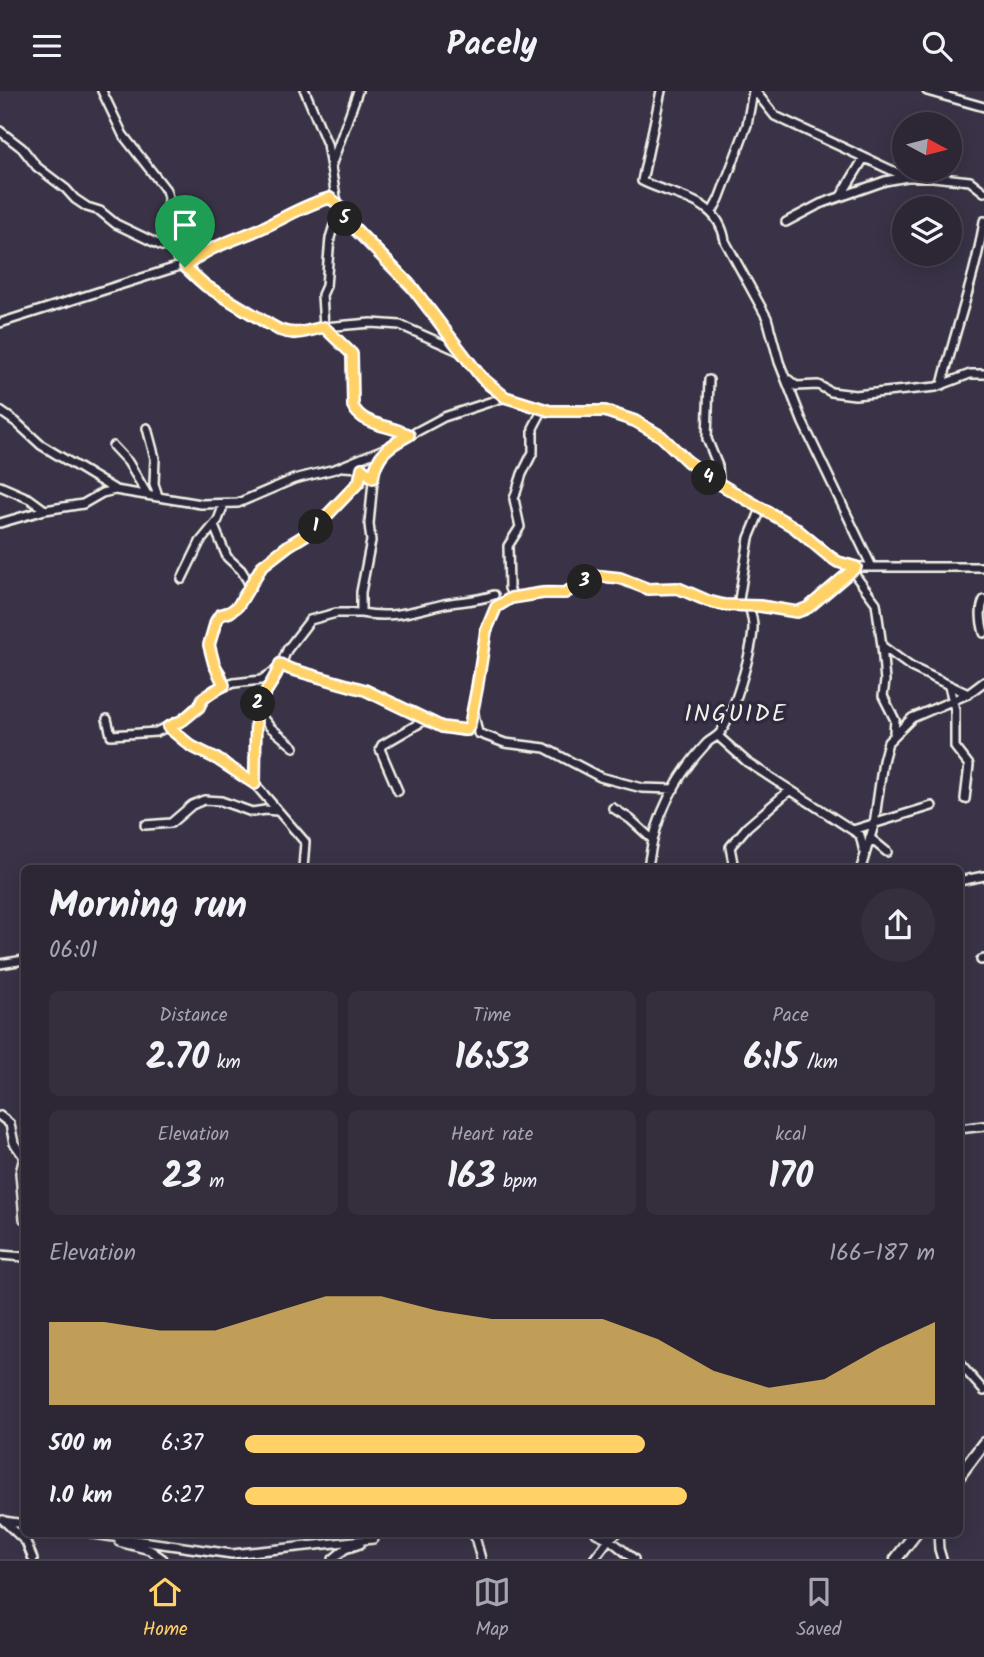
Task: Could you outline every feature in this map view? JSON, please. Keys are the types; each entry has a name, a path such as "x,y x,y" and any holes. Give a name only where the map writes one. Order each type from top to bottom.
{"street":[{"path":"102,91 123,135 167,194 166,236 169,247 184,266 206,286 287,333 371,323 400,325 461,352"},
{"path":"305,91 327,144 338,206 327,251 325,291 321,297 324,327 352,354 353,406 357,414 409,435"},
{"path":"331,167 358,91"},
{"path":"661,91 642,181 651,187 696,202 712,212 723,228 725,241 767,319 809,437 843,501 873,567"},
{"path":"712,212 747,125 754,91"},
{"path":"754,91 775,116 892,170"},
{"path":"927,91 984,107"},
{"path":"0,131 22,148 37,167 75,199 100,211 120,226 169,247"},
{"path":"841,196 864,158"},
{"path":"786,222 797,214 841,196 892,180"},
{"path":"962,180 970,181 984,192"},
{"path":"0,323 184,266 212,247 328,198 412,287 488,385 505,397 543,409 605,411 626,417 661,436 687,461 804,534 830,557 854,569 984,567"},
{"path":"942,385 952,341 978,261 984,221"},
{"path":"785,375 796,386 818,385 831,392 855,395 942,385 970,374 984,374"},
{"path":"709,380 707,439 718,466 719,483"},
{"path":"481,405 488,385"},
{"path":"0,411 41,446 115,490 201,504 224,504 246,500 294,479 342,467 386,448 444,417 505,397"},
{"path":"513,597 509,588 508,548 520,528 514,499 533,452 533,428 543,409"},
{"path":"147,428 155,458 154,484 158,496"},
{"path":"113,446 128,462 147,495"},
{"path":"361,613 361,591 371,541 369,524 373,478 375,467 386,448"},
{"path":"342,467 362,468 373,478"},
{"path":"224,685 212,659 209,639 218,617 235,609 262,566 312,531 359,482 362,468"},
{"path":"0,486 30,499 45,510"},
{"path":"0,523 45,510 83,504 102,493 115,490"},
{"path":"182,579 200,542 214,526 224,504"},
{"path":"738,606 749,538 761,509"},
{"path":"214,526 227,557 241,570 250,586"},
{"path":"107,719 111,735 152,733 183,720 199,707 203,698 224,685 259,681 279,667 365,690 425,720 442,727 464,731 469,728 473,710 486,631 496,607 513,597 565,593 592,577 601,576 620,578 648,589 678,588 712,603 801,611 854,569"},
{"path":"854,569 876,603 885,672 883,696 895,720 893,734"},
{"path":"255,784 256,711 290,645 313,618 337,613 396,616 494,595"},
{"path":"984,600 981,605 984,633"},
{"path":"649,861 656,823 674,789 707,744 718,736 736,696 752,638 753,617 748,606"},
{"path":"882,646 911,667 968,694"},
{"path":"862,865 874,825 883,761 893,734 912,718 968,694 984,682"},
{"path":"949,686 955,709 955,747 969,765 965,799"},
{"path":"473,710 478,733 505,743 545,748 600,777 642,788 674,789"},
{"path":"256,711 294,747"},
{"path":"398,791 380,749 382,745 425,720"},
{"path":"168,727 191,746 255,784 305,842 303,865"},
{"path":"718,736 747,762 853,829 863,840 864,855"},
{"path":"733,865 730,846 747,827 790,790"},
{"path":"145,825 171,823 191,805 204,800 221,801 251,812 277,811"},
{"path":"853,829 932,806"},
{"path":"613,808 652,839"},
{"path":"870,838 887,852"},
{"path":"963,880 984,876"},
{"path":"0,964 21,960"},
{"path":"0,1116 9,1123 21,1152"},
{"path":"963,1129 984,1126"},
{"path":"0,1255 21,1257"},
{"path":"963,1367 984,1391"},
{"path":"963,1471 984,1443"},
{"path":"1,1520 21,1523"},
{"path":"1,1520 26,1542 33,1559"},
{"path":"100,1537 150,1550 163,1559"},
{"path":"110,1537 232,1554 373,1539"},
{"path":"333,1559 345,1549 377,1537"},
{"path":"475,1537 481,1559"},
{"path":"605,1537 634,1559"},
{"path":"594,1559 612,1537"},
{"path":"896,1559 913,1537"},
{"path":"938,1537 942,1559"}],"district":[{"name":"INGUIDE","path":"736,713"}],"route":[{"path":"330,198 338,204 357,232 373,245 412,287 488,385 505,397 550,411 614,412 644,425 661,436 701,472 794,527 838,562 856,567 809,607 797,612 760,606 724,605 678,588 648,589 620,578 596,575 565,593 511,598 496,607 486,631 470,724 464,731 442,727 425,720 365,690 280,664 275,680 259,702 256,711 255,784 191,746 168,727 183,720 199,707 203,698 224,685 209,645 218,617 238,606 262,566 312,531 346,496 359,482 362,468 373,478 375,467 386,448 409,435 357,414 353,406 352,354 324,327 293,334 279,330 206,286 185,267 212,247 263,227 298,209 330,198"}]}
